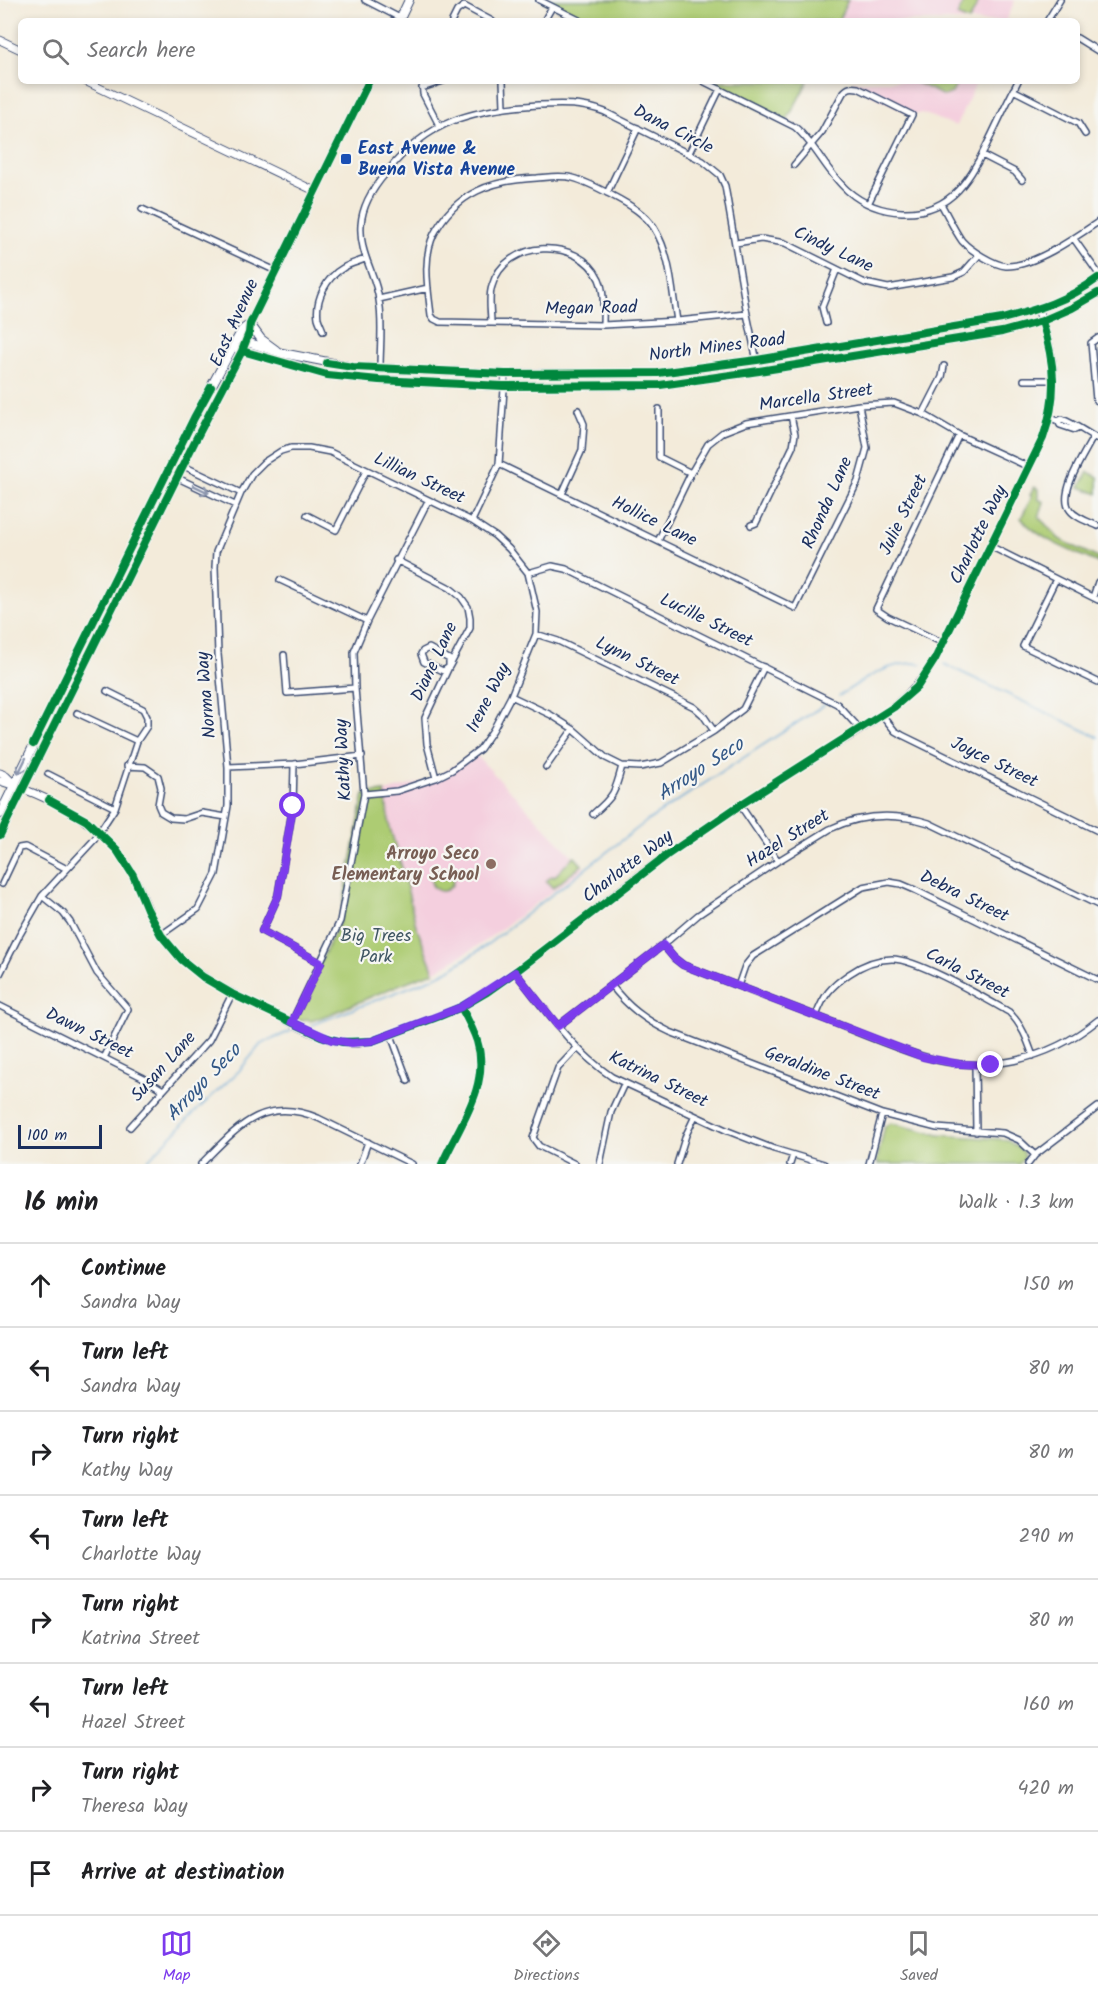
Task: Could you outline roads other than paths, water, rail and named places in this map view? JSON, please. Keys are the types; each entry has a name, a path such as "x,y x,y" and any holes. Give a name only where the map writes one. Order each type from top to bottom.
{"main road":[{"path":"400,18 409,0"},
{"name":"East Avenue","path":"0,835 176,477 244,347 250,324 368,84"},
{"name":"North Mines Road","path":"233,347 282,353 353,367 505,375 658,373 757,360 1002,319 1072,296 1098,278"},
{"name":"North Mines Road","path":"237,339 244,347 324,374 380,380 503,386 660,385 1002,332 1042,321 1098,293"},
{"path":"250,324 261,339 282,353"},
{"name":"East Avenue","path":"0,814 173,461 242,330 250,324"},
{"path":"324,374 333,371 372,374 380,368"}],"street":[{"path":"365,0 397,18"},
{"path":"539,0 575,18"},
{"path":"1049,18 1060,0"},
{"path":"454,18 457,11 464,6 486,18"},
{"path":"546,18 552,7"},
{"path":"0,40 18,49"},
{"path":"1080,40 1098,51"},
{"path":"91,84 315,191"},
{"path":"422,84 423,94 440,127"},
{"path":"422,88 434,84"},
{"path":"502,84 504,107"},
{"path":"709,84 786,122 803,134 835,178 846,189 868,204 885,210 911,212 941,204 966,182 982,155 1017,84"},
{"path":"794,165 827,124 843,93 851,87 858,88 912,115 868,204"},
{"path":"689,153 720,89"},
{"path":"1014,90 1078,123 1085,134"},
{"name":"Dana Circle","path":"380,368 379,299 365,259 360,225 370,196 388,170 411,145 440,127 468,114 504,107 579,104 590,106 638,128 689,153 714,169 725,186 759,371"},
{"path":"607,193 638,128"},
{"path":"982,155 1016,172 1022,180"},
{"path":"379,299 428,288 427,260 434,235 456,205 469,195 485,186 514,179 560,176 582,181 607,193 642,214 653,226 665,251 677,321"},
{"path":"941,204 961,240 979,255 1005,266 1032,261 1074,239 1098,222"},
{"path":"142,209 276,271"},
{"name":"Cindy Lane","path":"736,243 761,239 785,243 875,287 888,288 952,277 964,272 979,255"},
{"path":"1074,239 1098,273"},
{"path":"491,323 491,287 507,262 527,251 553,249 574,254 590,267 598,279 601,288 603,326"},
{"path":"323,331 318,318 318,310 320,297 326,285 334,274 344,267 365,259"},
{"path":"826,323 822,307 837,269"},
{"name":"Megan Road","path":"428,288 431,315 434,320 440,322 603,326 747,314"},
{"name":"Charlotte Way","path":"0,781 14,784 73,812 99,831 126,862 161,935 173,950 193,970 232,994 307,1030 332,1040 352,1043 372,1041 391,1035 461,1007 515,972 667,855 740,805 894,707 917,687 935,659 1054,420 1052,353 1038,309"},
{"path":"1098,338 1090,343 1096,400 1098,401"},
{"path":"923,414 942,377 944,366"},
{"path":"472,521 499,464 505,375"},
{"path":"1024,380 1054,380"},
{"name":"Marcella Street","path":"658,541 691,473 708,444 723,432 746,423 860,405 894,403 923,414 959,435 1029,467"},
{"name":"Rhonda Lane","path":"795,608 858,481 867,448 860,405"},
{"path":"659,409 659,458 691,473"},
{"path":"562,494 582,450 584,424 578,410"},
{"path":"751,525 756,523 794,446 795,434 791,416"},
{"path":"1054,420 1062,419 1077,425 1096,438 1065,494 1067,506 1071,511 1098,526"},
{"name":"Julie Street","path":"943,643 876,609 959,435"},
{"name":"Lillian Street","path":"281,451 291,448 309,448 330,453 472,521 495,536 528,573"},
{"name":"Norma Way","path":"161,935 198,909 216,874 228,806 228,767 218,654 216,552 235,505 252,474 264,462 281,451"},
{"path":"173,461 241,493"},
{"name":"Hollice Lane","path":"499,464 795,608"},
{"path":"307,515 336,530 366,471"},
{"path":"167,473 235,505"},
{"name":"Kathy Way","path":"294,1024 340,921 364,794 354,652 396,560 428,501"},
{"path":"990,546 1096,598 1095,588 1098,582"},
{"name":"Diane Lane","path":"396,560 450,588 461,597 468,608 470,628 425,718 427,744 436,778"},
{"name":"Lucille Street","path":"528,573 552,566 566,569 837,704 860,729"},
{"name":"Irene Way","path":"364,794 397,791 436,778 452,770 480,748 493,730 511,696 536,634 537,612 528,573"},
{"path":"1056,579 1023,646 1098,682"},
{"path":"280,580 367,621"},
{"name":"Lynn Street","path":"536,634 558,641 694,707 714,731"},
{"path":"429,648 449,659 449,667 443,671 424,662 421,654 429,648"},
{"path":"284,655 287,693 355,688"},
{"path":"511,696 551,715 573,729 606,758 622,766 640,767 662,763 714,731 743,709 764,667"},
{"path":"0,974 42,896 94,840 115,808 136,741 147,726 147,717 143,709 107,691"},
{"path":"77,713 136,741"},
{"name":"Joyce Street","path":"882,715 902,735 1098,831"},
{"path":"546,767 573,729"},
{"path":"228,767 294,764 362,756"},
{"path":"294,764 293,806 278,896 262,931 321,963"},
{"path":"127,766 145,766 158,776 161,788 158,805 161,812 171,818 184,819 202,813 226,817"},
{"path":"593,814 611,799 622,766"},
{"name":"Charlotte Way","path":"0,773 14,784"},
{"path":"48,774 115,808"},
{"path":"740,805 778,861"},
{"name":"Hazel Street","path":"558,1026 698,915 778,861 845,822 880,816 913,818 947,831 1098,905"},
{"path":"2,884 19,848 25,848 67,868"},
{"name":"Debra Street","path":"738,986 745,966 753,956 863,887 889,882 915,890 1098,980"},
{"path":"42,896 63,913 70,922 96,973 128,1010 104,1058"},
{"path":"663,945 683,965 923,1057 959,1064 1013,1062 1033,1056 1076,1037 1098,1020"},
{"name":"Carla Street","path":"816,1016 821,1002 834,984 866,963 893,958 924,967 1009,1012 1025,1033 1033,1056"},
{"name":"Katrina Street","path":"515,972 576,1049 595,1066 624,1084 728,1131 824,1164"},
{"name":"Geraldine Street","path":"610,985 623,1001 652,1024 882,1114 937,1128 1003,1132 1019,1140 1035,1155"},
{"name":"Susan Lane","path":"130,1126 209,1040 232,994"},
{"name":"Dawn Street","path":"0,1006 142,1077 163,1090"},
{"path":"442,1164 474,1100 480,1074 478,1042 461,1007"},
{"path":"391,1035 408,1081"},
{"path":"574,1164 539,1146 533,1138 558,1068 576,1049"},
{"path":"975,1065 976,1132"},
{"path":"600,1164 611,1112 624,1084"},
{"path":"1028,1164 1035,1155 1098,1107"},
{"path":"201,1164 242,1124 254,1116 287,1109 304,1112 412,1164"},
{"path":"869,1164 882,1114"},
{"path":"676,1164 695,1116"},
{"path":"360,1164 368,1142"},
{"path":"790,1164 793,1155"}],"waterway":[{"name":"Arroyo Seco","path":"839,696 878,672 900,665 922,664"},
{"name":"Arroyo Seco","path":"944,664 1098,737"},
{"path":"312,1025 449,970 484,947 647,821 824,705"},
{"name":"Arroyo Seco","path":"144,1164 239,1071 261,1044 291,1031"}],"place":[{"name":"East Avenue & Buena Vista Avenue","path":"346,159"},
{"name":"Arroyo Seco Elementary School","path":"491,864"}],"park label":[{"name":"Big Trees Park","path":"376,946"}]}
